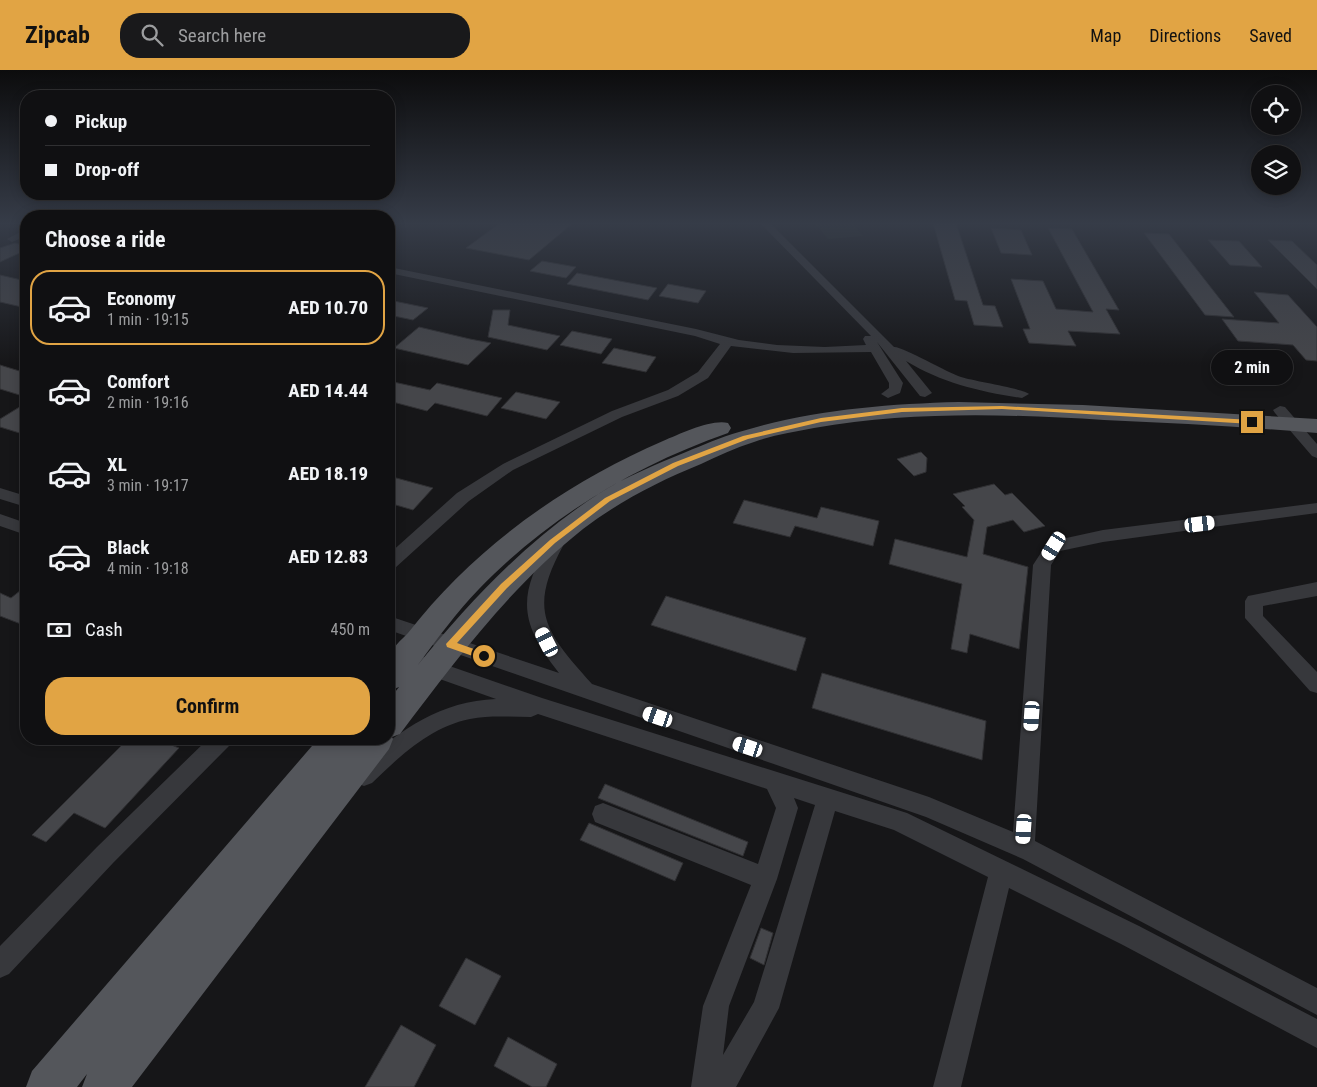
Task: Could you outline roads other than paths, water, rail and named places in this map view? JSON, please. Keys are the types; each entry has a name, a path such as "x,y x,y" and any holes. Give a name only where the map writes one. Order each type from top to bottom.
{"main road":[{"path":"397,656 423,636 446,607 479,573 512,544 571,499 614,474 681,442 751,419 819,403 888,394 1022,394 1286,417 1317,426"},
{"path":"395,716 450,644 504,586 564,532 607,500 676,465 746,437 821,420 902,410 1002,408 1286,417 1317,412"},
{"path":"48,1087 333,745"},
{"path":"104,1087 372,745"}],"street":[{"path":"813,270 858,316 878,345 896,383 895,390 888,394"},
{"path":"395,271 743,345 797,351 830,352 878,345 954,381 984,389 1022,394"},
{"path":"395,559 463,497 508,467 617,414 673,393 703,375 718,358 728,341"},
{"path":"878,345 925,393"},
{"path":"1286,417 1317,453"},
{"path":"0,493 20,500"},
{"path":"1023,848 1042,565 1054,546 1102,536 1317,508"},
{"path":"0,520 20,527"},
{"path":"564,532 538,575 534,595 535,612 541,630 553,654 587,692"},
{"path":"1317,589 1254,601 1254,618 1317,685"},
{"path":"395,625 929,808 1023,848 1317,1002"},
{"path":"397,656 542,708 899,821 1130,935 1317,1034"},
{"path":"302,835 387,754 409,736 428,724 450,714 472,710 542,708"},
{"path":"0,966 105,855 216,745"},
{"path":"705,1087 716,1006 766,879 788,808 774,780"},
{"path":"720,1087 766,1008 828,798"},
{"path":"602,814 766,879"},
{"path":"947,1087 1001,871"}]}
